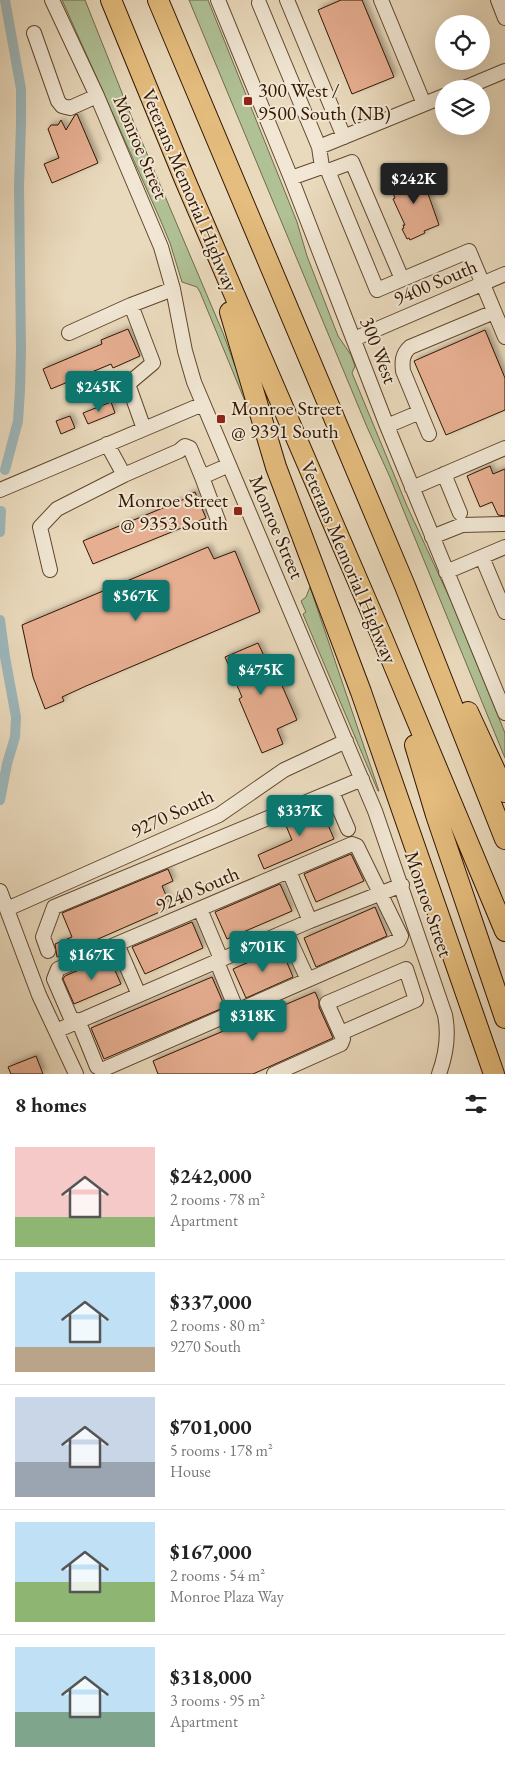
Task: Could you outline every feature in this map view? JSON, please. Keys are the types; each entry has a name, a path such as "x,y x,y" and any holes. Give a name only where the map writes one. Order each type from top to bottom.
{"highway":[{"name":"Veterans Memorial Highway","path":"111,0 185,180 382,637 505,931"},
{"name":"Veterans Memorial Highway","path":"158,0 405,586 505,839"},
{"path":"185,180 220,281 276,468 373,726 494,1074"},
{"path":"405,586 452,678 505,792"},
{"path":"382,637 436,815 505,1018"}],"street":[{"name":"Monroe Street","path":"52,0 154,228 173,289 185,351 194,382 362,779 402,885 447,1024 446,1048 439,1074"},
{"name":"300 West","path":"219,0 354,338 387,426 505,713"},
{"path":"288,0 344,137"},
{"path":"381,0 424,104"},
{"path":"498,0 505,18"},
{"path":"262,1 319,148 325,169 377,290 469,251 505,337"},
{"path":"34,33 58,101 62,106 70,108 96,96"},
{"path":"484,80 505,71"},
{"path":"319,148 435,100"},
{"path":"290,178 352,162 402,279"},
{"name":"9400 South","path":"354,338 505,274"},
{"path":"68,333 173,289"},
{"path":"131,305 152,363 128,384 144,429"},
{"path":"428,434 403,371 402,364 405,352 410,347 494,312"},
{"path":"0,490 203,404"},
{"path":"387,426 420,412"},
{"path":"107,444 124,474"},
{"path":"50,570 40,527 57,510 124,474 179,451 185,446 190,448 219,523"},
{"path":"412,488 505,448"},
{"path":"202,477 229,465"},
{"path":"444,474 460,513"},
{"path":"432,536 462,525 503,524"},
{"path":"446,572 505,547"},
{"path":"482,557 505,612"},
{"name":"9270 South","path":"7,909 219,815 284,770 346,741"},
{"path":"48,951 43,937 54,907 362,779"},
{"path":"332,792 348,829"},
{"name":"9240 South","path":"354,844 357,846 380,893 400,939 104,1069 98,1067 54,979 58,969 354,844"},
{"path":"289,871 310,921"},
{"path":"56,1031 310,921 402,885"},
{"path":"0,890 39,995 76,1074"},
{"path":"200,909 237,1011"},
{"path":"286,932 308,980"},
{"path":"117,944 139,995"},
{"path":"274,1074 341,1044 343,1039 328,1003 406,969 416,1000 341,1033"}],"green space":[{"path":"62,0 85,0 134,123 223,333 249,404 247,406 200,292 197,287 182,282 170,243 160,219"},
{"path":"189,0 208,0 297,222 307,256 338,336 351,355 355,366 352,373 407,506 451,601 505,733 505,758 389,475 367,427"},
{"path":"310,587 379,791 303,614 306,612 301,601 306,597"}],"building":[{"path":"341,0 362,0 394,77 352,94 318,10"},
{"path":"77,114 98,163 52,183 44,164 59,158 48,129 51,125 58,125 61,120 66,130"},
{"path":"419,168 439,225 424,231 425,233 410,240 409,238 407,239 402,229 404,228 403,225 405,225 393,199 395,198 389,184"},
{"path":"128,329 140,356 113,368 111,364 51,389 43,369 102,344 101,340"},
{"path":"485,330 505,378 505,410 446,435 414,361"},
{"path":"111,402 115,413 88,424 83,413"},
{"path":"70,416 75,428 61,434 56,421"},
{"path":"490,466 493,474 505,469 505,516 498,515 492,502 480,507 467,476"},
{"path":"195,492 206,518 93,564 83,541 187,498 186,496"},
{"path":"208,547 214,559 235,551 260,612 86,686 62,697 64,701 45,709 33,677 22,625"},
{"path":"258,643 276,682 280,681 297,720 277,729 283,744 262,753 239,699 242,697 225,657"},
{"path":"320,806 334,839 264,869 258,855 292,840 284,821"},
{"path":"351,854 364,881 316,902 304,874"},
{"path":"168,869 173,881 162,886 171,907 57,957 55,944 72,937 62,913"},
{"path":"280,884 292,911 227,939 215,912"},
{"path":"375,907 387,936 316,967 304,938"},
{"path":"192,922 203,948 145,974 132,947"},
{"path":"281,948 293,977 246,998 233,969"},
{"path":"109,957 121,984 74,1004 63,979 65,976"},
{"path":"212,977 225,1007 104,1059 91,1028"},
{"path":"315,992 319,1001 319,1007 333,1038 253,1074 158,1074 153,1061"},
{"path":"36,1056 43,1074 11,1074 8,1067"}],"waterway":[{"path":"5,0 21,89 19,186 20,390 18,421 5,470"},
{"path":"0,532 1,511"},
{"path":"0,620 16,717 15,737 7,764 0,800"}],"place":[{"name":"300 West / 9500 South (NB)","path":"248,101"},
{"name":"Monroe Street @ 9391 South","path":"221,419"},
{"name":"Monroe Street @ 9353 South","path":"238,511"}]}
